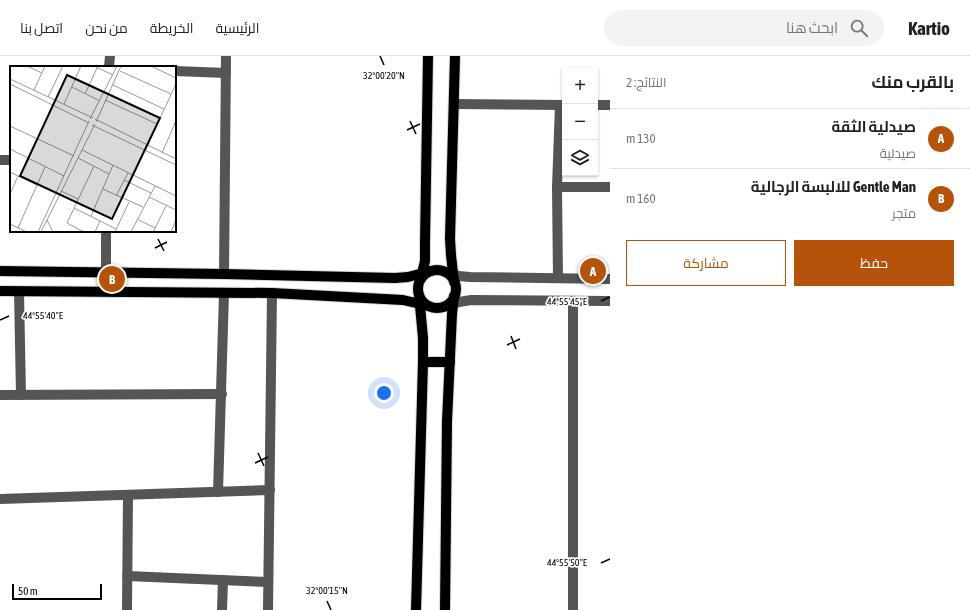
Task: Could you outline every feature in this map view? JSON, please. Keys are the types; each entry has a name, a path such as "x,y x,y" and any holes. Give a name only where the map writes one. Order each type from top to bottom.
{"main road":[{"path":"416,610 423,362 423,302 418,287 424,275 425,261 428,56"},
{"path":"445,610 450,302 456,289 451,276 450,239 455,56"},
{"path":"0,271 395,278 424,275 438,270 451,276"},
{"path":"0,291 272,293 403,300 423,302 436,308 450,302"},
{"path":"423,362 450,362"}],"street":[{"path":"109,66 110,56"},
{"path":"224,274 226,56"},
{"path":"176,71 226,73"},
{"path":"454,104 562,105"},
{"path":"598,105 610,105"},
{"path":"558,278 557,187 562,119"},
{"path":"557,187 610,187"},
{"path":"106,232 106,273"},
{"path":"451,276 610,279"},
{"path":"19,292 21,395"},
{"path":"218,492 224,292"},
{"path":"268,610 272,293"},
{"path":"450,302 471,300 610,301"},
{"path":"573,301 573,610"},
{"path":"0,395 222,394"},
{"path":"0,499 270,490"},
{"path":"127,610 128,495"},
{"path":"127,576 268,582"},
{"path":"222,610 223,580"}],"place":[{"name":"صيدلية الثقة","path":"593,271"},
{"name":"Gentle Man للالبسة الرجالية","path":"112,279"}]}
